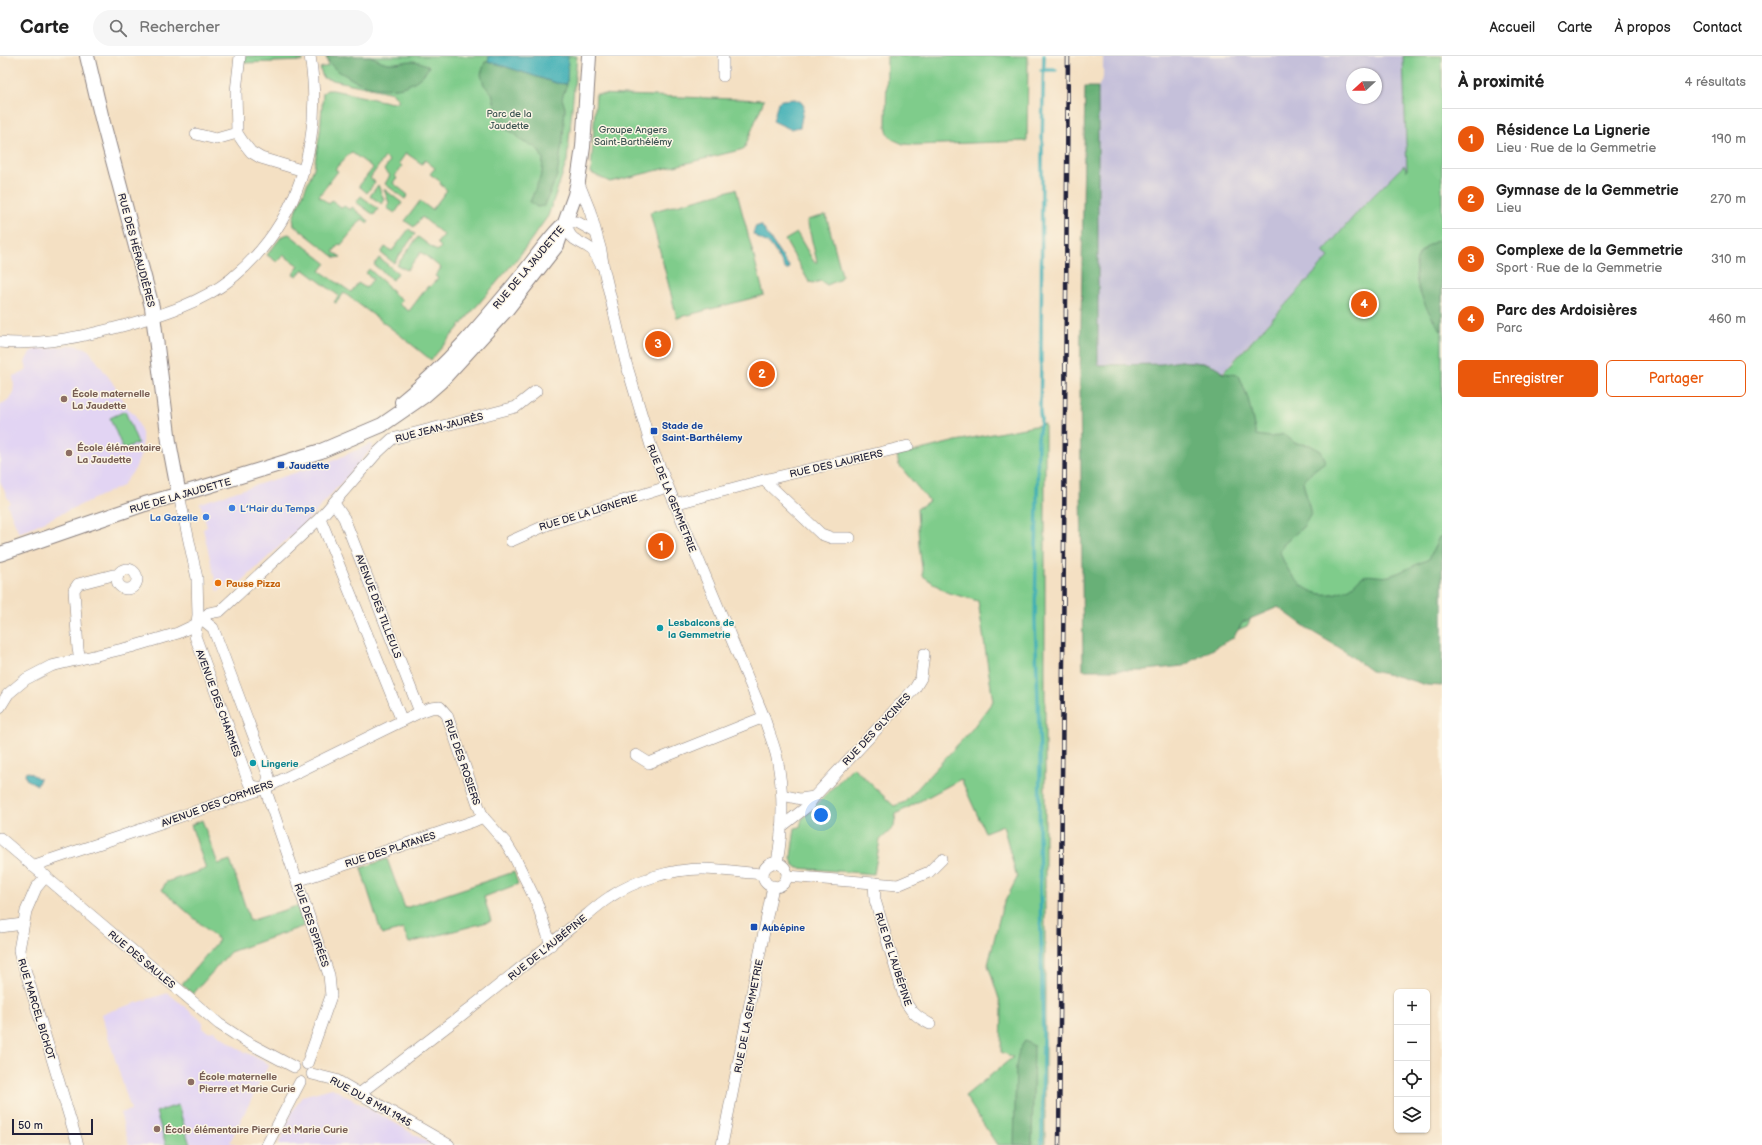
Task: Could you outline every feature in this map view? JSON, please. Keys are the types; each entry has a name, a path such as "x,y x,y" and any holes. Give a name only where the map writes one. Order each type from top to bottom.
{"street":[{"name":"RUE DES HÉRAUDIÈRES","path":"87,56 104,127 146,280 154,316 169,442 179,495"},
{"path":"240,56 236,91 237,132 251,152 262,158 304,171"},
{"path":"0,342 48,341 118,328 192,302 213,291 230,279 249,261 276,229 290,205 304,171 313,131 315,98 310,56"},
{"path":"589,56 583,148 576,195 565,222 576,222 595,232"},
{"path":"723,76 724,56"},
{"path":"196,134 216,139 237,132"},
{"name":"RUE DE LA GEMMETRIE","path":"578,181 590,212 602,251 604,270 630,376 651,446 764,717 777,758 782,795 780,845 777,863"},
{"name":"RUE DE LA GEMMETRIE","path":"565,222 568,234 592,250 604,270"},
{"name":"RUE DE LA JAUDETTE","path":"0,554 145,504 321,452 382,425 403,412 440,382 507,309 557,245 565,222"},
{"name":"RUE DE LA JAUDETTE","path":"359,436 378,419 406,399 438,371 504,296 548,240 565,222"},
{"path":"557,245 566,241 575,240"},
{"name":"RUE JEAN-JAURÈS","path":"0,708 8,694 37,672 51,666 131,647 178,633 220,611 320,518 376,454 392,439 516,406 536,391"},
{"name":"RUE DES LAURIERS","path":"674,504 764,480 908,446"},
{"path":"764,480 821,534 832,538 850,538"},
{"name":"RUE DE LA LIGNERIE","path":"511,541 549,524 667,487"},
{"name":"AVENUE DES CHARMES","path":"179,495 197,578 203,619 194,636 250,784 251,786 265,788 269,777 214,628 203,619 198,596 197,578"},
{"name":"AVENUE DES TILLEULS","path":"334,503 344,518 420,712"},
{"path":"320,518 402,721"},
{"path":"80,658 73,592 78,584 110,575 118,576"},
{"name":"RUE DES GLYCINES","path":"781,827 808,806 814,797 914,688 921,678 924,654"},
{"name":"AVENUE DES CORMIERS","path":"32,866 265,788 420,712 440,707"},
{"name":"RUE DES ROSIERS","path":"440,707 447,715 483,817 502,838 514,856 537,903 551,945"},
{"path":"636,755 649,763 764,717"},
{"name":"RUE DES SPIRÉES","path":"265,788 331,986 331,996 307,1064"},
{"path":"782,795 800,799 814,797"},
{"name":"RUE DES PLATANES","path":"297,881 483,817"},
{"name":"RUE DES SAULES","path":"0,838 219,1024 245,1041 294,1067"},
{"path":"787,876 898,885 929,872 942,859"},
{"path":"777,863 786,869 787,876 786,880 781,885 773,886 765,881 763,874 769,864 777,863"},
{"name":"RUE DE L’AUBÉPINE","path":"359,1094 551,945 610,897 624,889 644,881 684,871 703,869 763,874"},
{"name":"RUE MARCEL BICHOT","path":"46,876 30,898 23,924 20,942 20,955 78,1145"},
{"name":"RUE DE L’AUBÉPINE","path":"874,883 875,900 906,1003 918,1018 930,1024"},
{"name":"RUE DE LA GEMMETRIE","path":"722,1145 773,886"},
{"path":"0,927 23,924"},
{"path":"299,1063 307,1064 311,1068 312,1074 308,1081 300,1082 293,1076 294,1067 299,1063"},
{"name":"RUE DU 8 MAI 1945","path":"312,1074 336,1080 449,1145"},
{"path":"267,1145 300,1082"}],"shaded area":[{"path":"1103,56 1403,56 1407,173 1222,373 1210,364 1180,361 1162,364 1098,365 1098,87 1103,78"},
{"path":"75,345 86,348 90,352 115,386 125,405 135,415 142,433 142,452 135,469 122,486 19,533 7,504 10,503 0,481 0,405 8,400 13,393 13,376 27,370 25,362 30,352 34,350"},
{"path":"370,444 373,445 372,448 311,517 238,585 231,580 218,592 203,529 207,527 200,503 332,461"},
{"name":"École maternelle Pierre et Marie Curie","path":"168,993 203,1022 203,1028 208,1032 214,1031 239,1049 269,1064 230,1142 236,1145 129,1145 120,1113 131,1110 101,1014"},
{"path":"332,1088 432,1145 278,1145 291,1114 302,1096"}],"green space":[{"path":"245,56 302,56 303,61 244,63"},
{"name":"Parc de la Jaudette","path":"326,56 577,56 567,161 548,216 520,255 431,360 344,293 336,303 334,302 339,296 303,269 297,276 293,274 299,266 283,255 277,262 267,255 282,236 289,234 326,263 320,271 351,292 358,283 366,288 373,279 366,273 369,269 393,291 392,293 402,300 399,304 409,311 428,286 430,287 438,278 435,276 441,268 421,252 407,270 397,265 418,237 437,251 441,247 437,243 444,235 422,217 414,227 405,221 420,201 432,210 447,190 440,184 441,182 430,174 435,168 425,160 422,164 406,153 399,163 402,166 395,176 397,178 393,183 408,195 405,199 385,184 390,175 384,170 390,161 385,157 370,178 375,182 367,193 359,186 373,168 351,152 335,169 338,171 319,196 329,204 332,200 342,208 344,206 350,210 352,207 369,221 368,223 362,219 341,245 339,244 333,252 341,257 336,258 294,225 293,218 314,168 320,132 323,93 327,90 333,90 392,103 399,101 393,93 323,78 320,68 328,66"},
{"path":"327,56 370,56 388,63 414,61 429,67 421,77 412,83 390,89 378,88 355,81 339,71 331,65"},
{"path":"887,56 1028,56 1027,141 915,145 903,144 892,139 888,134 886,127"},
{"path":"1403,56 1442,56 1442,602 1263,605 1251,618 1247,626 1211,641 1180,361 1209,364 1219,369 1223,373 1329,257 1323,252 1361,208 1404,165 1407,171"},
{"name":"Parc de la Jaudette","path":"488,61 556,83 567,84 562,98 565,108 563,137 557,176 544,206 537,207 530,202 542,173 543,159 535,147 523,142 514,133 503,128 498,118 492,93 484,85 481,74 485,62"},
{"path":"1085,87 1098,87 1098,365 1162,364 1180,361 1210,364 1219,368 1222,373 1239,375 1248,398 1256,435 1271,437 1284,434 1295,443 1310,445 1321,451 1326,461 1313,471 1303,482 1311,514 1303,527 1284,544 1280,552 1290,573 1305,588 1324,594 1335,593 1349,588 1364,576 1386,576 1394,574 1429,559 1439,537 1442,536 1442,686 1426,685 1400,677 1371,671 1340,648 1311,631 1278,607 1243,622 1233,638 1183,666 1146,670 1083,670 1080,383"},
{"name":"Groupe Angers Saint-Barthélémy","path":"596,94 764,100 744,149 610,182 591,173"},
{"path":"378,185 384,200 382,204 370,196"},
{"path":"384,189 402,203 395,213 387,208 389,203"},
{"path":"736,189 764,295 677,318 650,212"},
{"path":"361,196 378,209 374,215 356,202"},
{"path":"826,215 842,275 839,280 827,285 821,281 814,283 809,282 785,240 797,233 814,262 817,262 807,220"},
{"path":"409,229 415,234 394,263 381,253 385,247 392,251"},
{"path":"1442,239 1442,331 1431,316 1421,296 1416,276 1416,266 1418,257 1422,251"},
{"path":"379,258 398,273 393,280 374,265"},
{"path":"125,411 138,443 123,449 110,418"},
{"path":"1045,424 1045,1145 997,1145 965,1096 1013,1057 1001,1052 1002,1008 988,965 1002,907 1017,878 1003,825 985,832 961,779 896,814 894,827 880,840 874,874 798,868 793,864 791,857 795,828 800,827 802,819 853,767 894,806 905,802 972,729 993,701 978,601 946,592 923,576 919,545 917,509 929,501 899,465 897,456 956,441"},
{"path":"202,820 218,864 230,860 250,921 297,906 304,926 230,952 193,994 182,984 219,940 162,890 166,882 206,869 191,825"},
{"path":"387,859 405,908 514,872 518,884 484,897 491,921 409,943 403,929 382,935 361,868"},
{"path":"1025,1041 1034,1046 1032,1145 1014,1145 1016,1066 1019,1050"},
{"path":"178,1105 190,1145 166,1145 156,1112"}],"water":[{"path":"489,56 568,56 567,84 556,83 488,61"},
{"path":"795,99 801,102 804,106 800,127 790,129 773,121 778,102 782,100"},
{"path":"761,225 790,268 786,270 772,247 753,234 755,227"},
{"path":"28,772 40,779 37,785 26,779 25,773"}],"waterway":[{"path":"1042,1145 1043,1033 1039,837 1040,756 1035,621 1038,438 1041,420 1042,145 1044,56"},
{"path":"1041,70 1056,70"}],"railway":[{"path":"1059,1145 1068,56"}],"place":[{"name":"Parc des Ardoisières","path":"1364,304"},
{"name":"Complexe de la Gemmetrie","path":"658,344"},
{"name":"Gymnase de la Gemmetrie","path":"762,374"},
{"name":"École maternelle La Jaudette","path":"64,399"},
{"name":"Stade de Saint-Barthélemy","path":"654,431"},
{"name":"École élémentaire La Jaudette","path":"69,453"},
{"name":"Jaudette","path":"281,465"},
{"name":"L’Hair du Temps","path":"232,508"},
{"name":"La Gazelle","path":"206,517"},
{"name":"Résidence La Lignerie","path":"661,546"},
{"name":"Pause Pizza","path":"218,583"},
{"name":"Lesbalcons de la Gemmetrie","path":"660,628"},
{"name":"Lingerie","path":"253,763"},
{"name":"Aubépine","path":"754,927"},
{"name":"École maternelle Pierre et Marie Curie","path":"191,1082"},
{"name":"École élémentaire Pierre et Marie Curie","path":"157,1129"}]}
